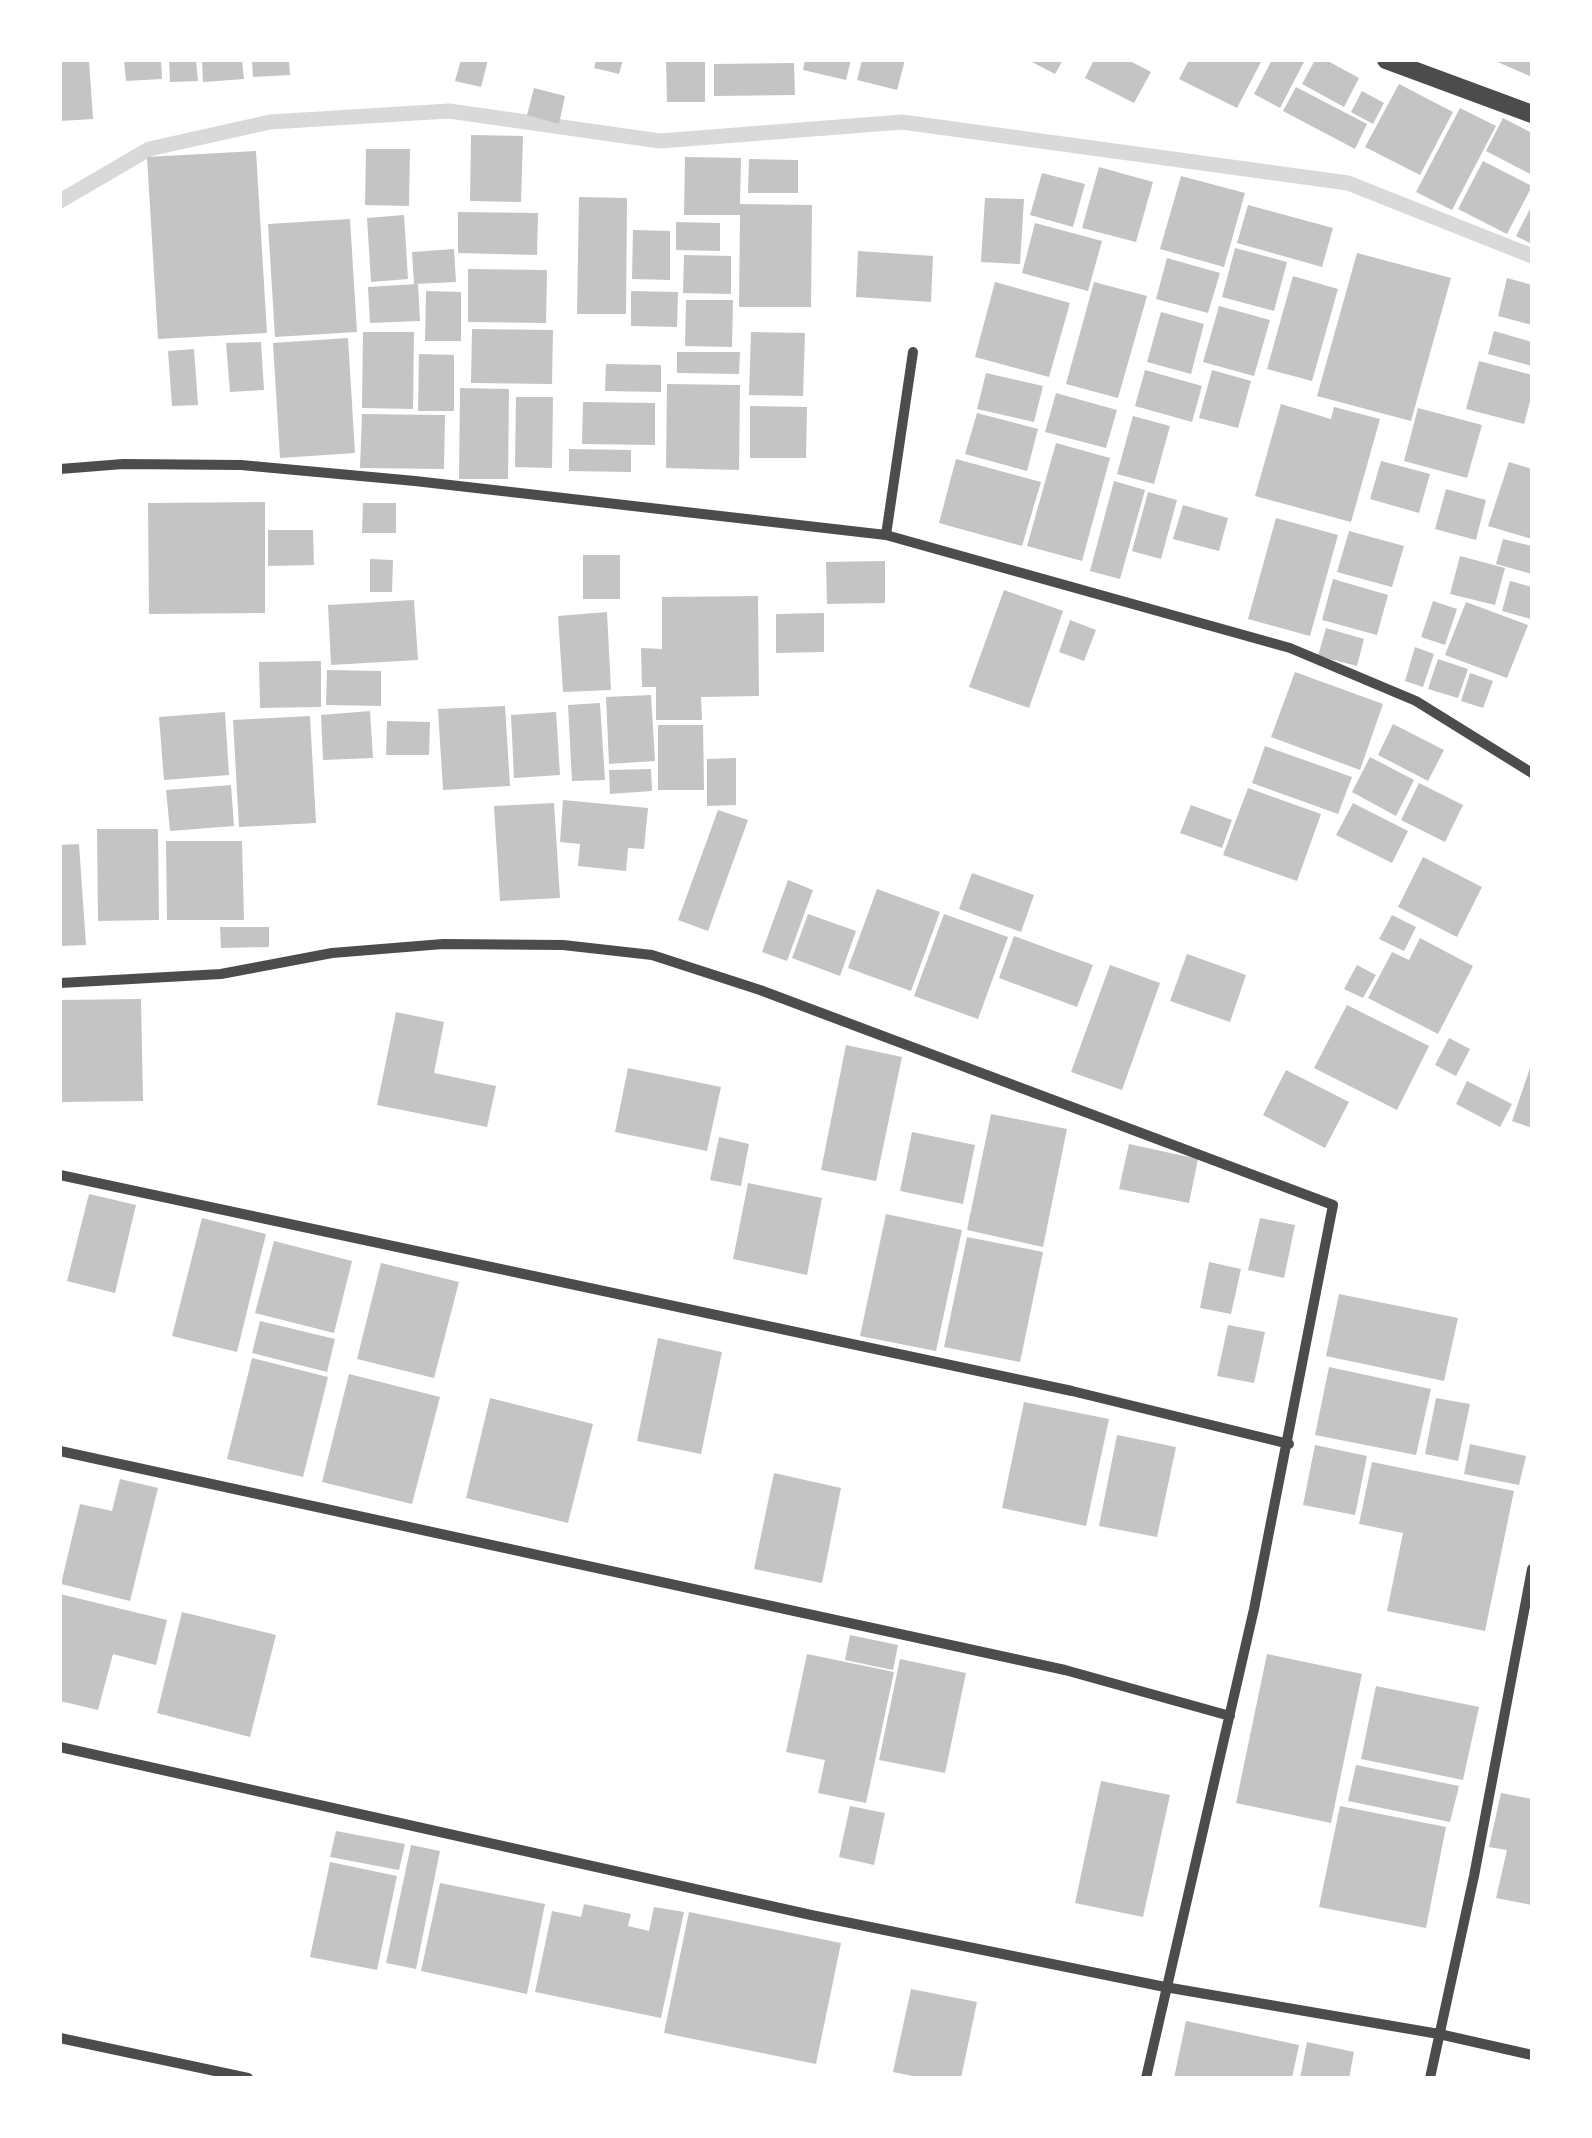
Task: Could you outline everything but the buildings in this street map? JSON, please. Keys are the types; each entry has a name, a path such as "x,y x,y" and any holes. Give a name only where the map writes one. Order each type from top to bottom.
{"street":[{"path":"1386,60 1532,114"},
{"path":"886,535 913,352"},
{"path":"60,469 123,464 241,465 886,535 1290,648 1416,701 1532,773"},
{"path":"60,984 221,974 332,953 443,944 563,945 652,955 760,990 1333,1205 1288,1444 1230,1716 1146,2078"},
{"path":"60,1176 1072,1391 1288,1444"},
{"path":"60,1451 1065,1670 1230,1716"},
{"path":"1430,2078 1474,1876 1532,1569"},
{"path":"60,1747 811,1915 1165,1987 1439,2034 1532,2055"},
{"path":"60,2038 248,2078"}],"waterway":[{"path":"60,201 149,149 270,122 449,111 660,141 902,122 1348,183 1532,256"}]}
